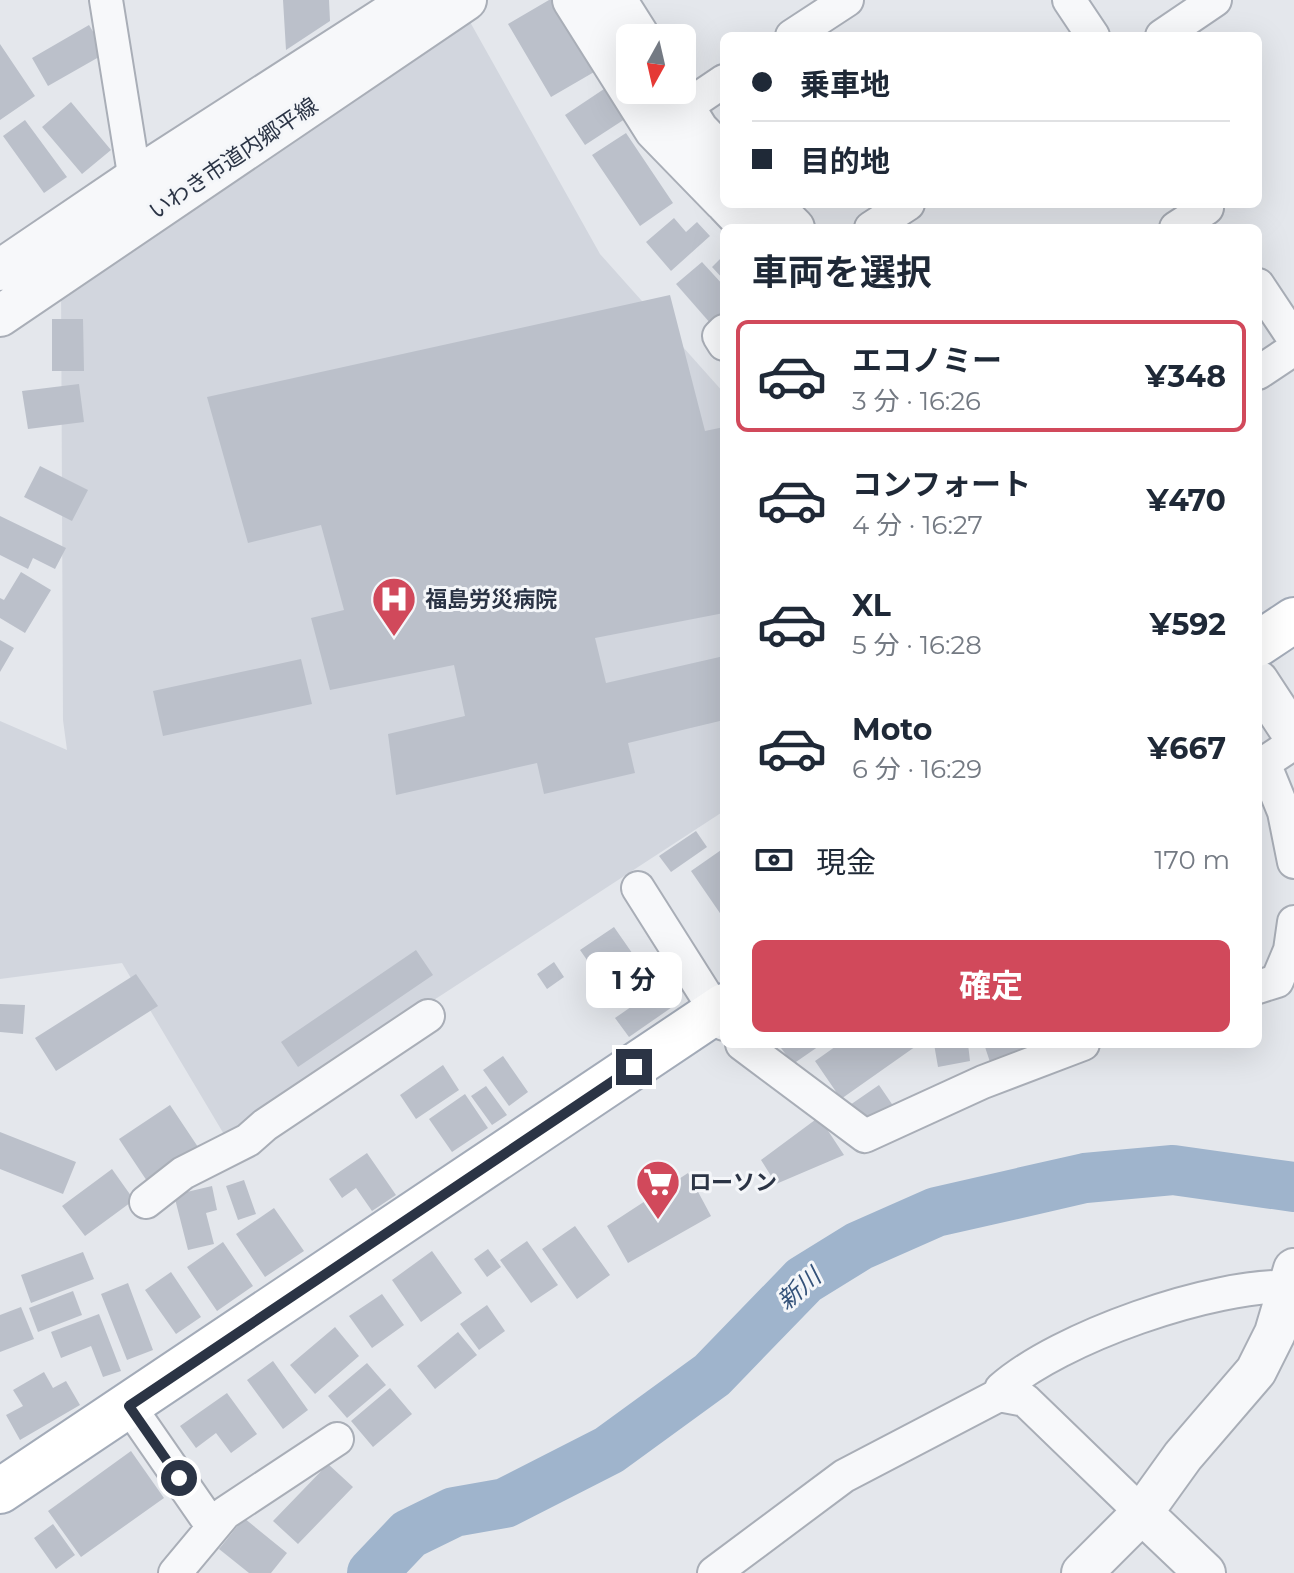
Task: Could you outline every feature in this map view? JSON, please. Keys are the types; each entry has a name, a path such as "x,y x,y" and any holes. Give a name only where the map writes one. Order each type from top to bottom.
{"main road":[{"path":"1262,641 1294,620"},
{"path":"0,1491 720,1026"}],"street":[{"path":"106,0 137,177 140,222"},
{"name":"いわき市道内郷平線","path":"0,270 137,177 412,0"},
{"name":"いわき市道内郷平線","path":"0,316 466,0"},
{"path":"573,0 655,130 720,198"},
{"path":"616,0 631,24"},
{"path":"798,32 847,0"},
{"path":"1069,0 1090,32"},
{"path":"1168,32 1215,0"},
{"path":"696,92 720,83"},
{"path":"681,104 698,130 720,153"},
{"path":"730,208 746,224"},
{"path":"774,208 790,224"},
{"path":"877,224 902,208"},
{"path":"1185,224 1211,213"},
{"path":"1262,291 1294,339"},
{"path":"1262,370 1294,349"},
{"path":"1262,687 1294,736"},
{"path":"1294,743 1264,763 1284,812 1294,862"},
{"path":"638,888 720,1013"},
{"path":"1262,986 1277,981 1290,950 1294,922"},
{"path":"146,1202 183,1173 248,1140 265,1125 428,1016"},
{"path":"758,1048 865,1136 983,1082 1072,1048"},
{"path":"999,1395 1001,1389 1035,1362 1117,1326 1244,1289 1291,1289 1275,1333 1256,1371 1183,1456 1142,1513 1082,1573"},
{"path":"714,1573 844,1476 999,1395 1025,1400 1205,1573"},
{"path":"129,1406 212,1526"},
{"path":"175,1573 225,1513 337,1439"}],"shaded area":[{"name":"福島労災病院","path":"465,13 600,254 720,389 720,814 225,1136 122,963 0,979 0,721 67,750 63,720 61,277"}],"building":[{"path":"283,0 329,0 330,21 286,50"},
{"path":"549,0 561,0 601,68 551,97 508,24"},
{"path":"89,25 106,53 48,86 32,58"},
{"path":"0,44 35,96 0,120"},
{"path":"607,87 628,117 585,145 565,115"},
{"path":"71,102 111,150 82,174 42,127"},
{"path":"25,120 67,177 44,193 3,136"},
{"path":"626,133 673,203 640,226 592,155"},
{"path":"674,218 686,232 697,222 710,236 671,271 646,242"},
{"path":"720,259 720,276 712,267"},
{"path":"702,262 720,282 720,316 711,324 676,284"},
{"path":"670,295 705,431 720,428 720,614 595,638 606,683 720,657 720,721 628,743 635,773 544,794 537,763 396,795 388,734 465,716 454,665 330,690 311,618 344,610 321,525 248,543 207,397"},
{"path":"52,319 83,319 84,371 52,371"},
{"path":"79,384 84,422 28,429 22,391"},
{"path":"40,466 88,490 72,521 24,497"},
{"path":"0,516 66,548 55,569 33,558 28,569 0,555"},
{"path":"21,572 51,590 25,633 0,618 0,598 4,600"},
{"path":"0,640 14,648 0,672"},
{"path":"301,659 312,704 163,736 153,691"},
{"path":"696,831 707,847 671,872 659,856"},
{"path":"720,851 720,913 691,871"},
{"path":"614,927 653,983 619,1006 580,950"},
{"path":"416,950 433,975 298,1067 281,1042"},
{"path":"554,962 564,977 547,989 537,974"},
{"path":"136,974 158,1006 56,1071 35,1038"},
{"path":"664,984 678,1003 629,1037 615,1018"},
{"path":"0,1004 25,1005 23,1034 0,1032"},
{"path":"781,1048 816,1048 793,1064"},
{"path":"833,1048 913,1048 841,1099 815,1061"},
{"path":"935,1048 968,1048 970,1061 938,1067"},
{"path":"985,1048 1033,1048 991,1065"},
{"path":"503,1056 528,1092 509,1106 483,1070"},
{"path":"443,1065 459,1090 416,1119 400,1095"},
{"path":"879,1085 894,1107 866,1127 850,1105"},
{"path":"486,1086 507,1115 492,1125 471,1096"},
{"path":"465,1094 488,1128 452,1152 429,1119"},
{"path":"170,1105 200,1150 149,1184 119,1139"},
{"path":"819,1117 844,1155 776,1184 761,1160"},
{"path":"0,1132 76,1162 63,1194 0,1169"},
{"path":"367,1153 396,1195 372,1211 356,1188 342,1198 329,1179"},
{"path":"112,1169 134,1200 85,1236 62,1206"},
{"name":"ローソン","path":"688,1173 711,1216 628,1263 607,1226"},
{"path":"244,1180 256,1214 238,1220 226,1186"},
{"path":"212,1186 217,1210 206,1213 214,1244 188,1250 174,1195"},
{"path":"274,1208 304,1251 265,1277 236,1234"},
{"path":"575,1226 610,1275 577,1299 542,1249"},
{"path":"527,1241 558,1285 531,1303 500,1260"},
{"path":"223,1242 253,1286 217,1311 187,1267"},
{"path":"488,1249 501,1267 487,1277 474,1259"},
{"path":"432,1251 462,1293 421,1322 392,1280"},
{"path":"83,1252 94,1279 31,1303 21,1275"},
{"path":"171,1272 201,1317 176,1334 145,1290"},
{"path":"128,1283 153,1350 127,1360 101,1294"},
{"path":"73,1291 82,1315 38,1332 29,1308"},
{"path":"382,1294 404,1325 372,1348 349,1316"},
{"path":"487,1305 505,1331 479,1350 460,1324"},
{"path":"21,1307 34,1339 0,1352 0,1315"},
{"path":"99,1314 121,1371 103,1377 91,1346 61,1358 51,1332"},
{"path":"335,1327 359,1356 315,1394 290,1365"},
{"path":"458,1332 477,1355 435,1389 417,1366"},
{"path":"273,1361 308,1410 283,1429 247,1380"},
{"path":"367,1363 386,1385 347,1418 328,1396"},
{"path":"44,1372 53,1388 66,1381 80,1405 20,1440 6,1415 23,1406 13,1390"},
{"path":"390,1388 412,1414 373,1447 351,1421"},
{"path":"227,1393 257,1434 231,1453 216,1433 196,1448 180,1426"},
{"path":"131,1451 164,1498 81,1557 48,1511"},
{"path":"328,1464 353,1487 298,1544 273,1521"},
{"path":"244,1518 287,1553 271,1573 249,1573 219,1549"},
{"path":"53,1524 75,1555 56,1569 34,1538"}],"waterway":[{"name":"新川","path":"372,1573 409,1534 454,1512 505,1503 609,1450 712,1375 804,1280 859,1246 936,1212 1085,1178 1173,1170 1294,1187"}],"place":[{"name":"福島労災病院","path":"394,638"},
{"name":"ローソン","path":"658,1221"}],"route":[{"path":"179,1478 129,1406 634,1067"}]}
